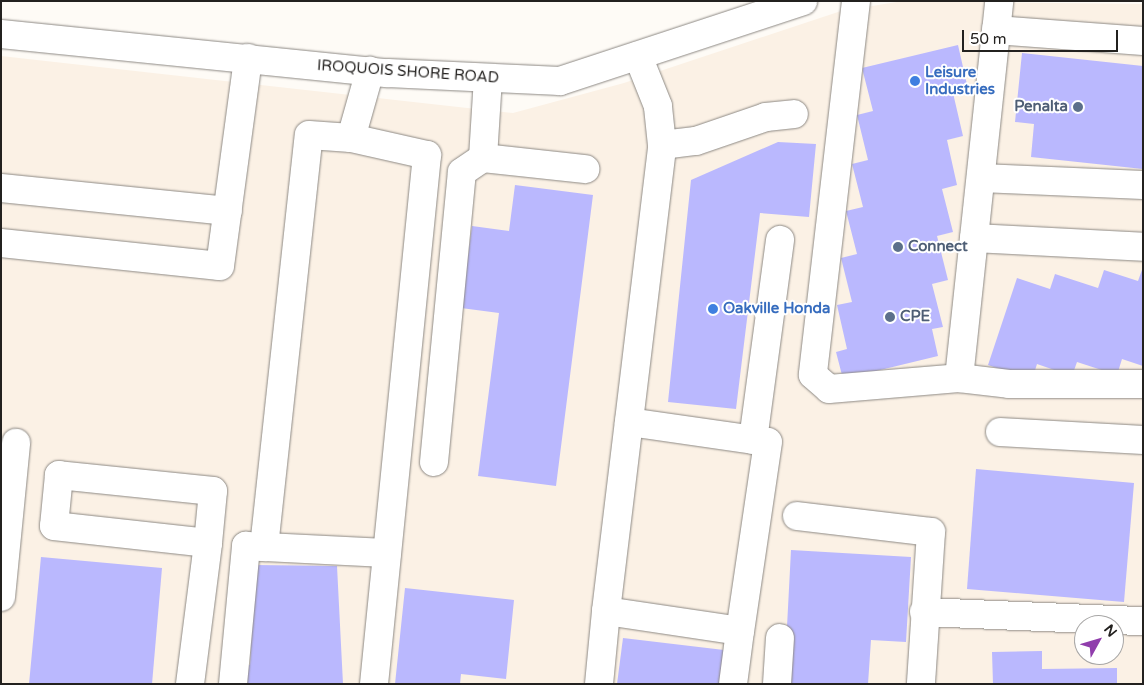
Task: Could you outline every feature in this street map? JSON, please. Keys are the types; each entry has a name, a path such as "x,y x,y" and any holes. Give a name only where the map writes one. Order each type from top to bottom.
{"main road":[{"name":"IROQUOIS SHORE ROAD","path":"1,34 370,71 560,81 803,1"},
{"path":"856,1 812,375 829,388 960,378 1009,384 1143,384"},
{"path":"960,378 999,1"},
{"path":"996,30 1143,41"},
{"path":"599,684 606,611 662,144 658,106 638,56"},
{"path":"1,243 220,266 248,58"},
{"path":"350,138 370,71"},
{"path":"483,158 488,78"},
{"path":"662,144 696,141 766,117 794,114"},
{"path":"264,547 309,135 350,138 427,155 374,684"},
{"path":"434,462 462,172 483,158 585,169"},
{"path":"980,178 1143,184"},
{"path":"1,188 228,211"},
{"path":"974,238 1143,247"},
{"path":"753,440 780,240"},
{"path":"629,422 768,442 733,684"},
{"path":"1000,432 1143,440"},
{"path":"1,597 16,443"},
{"path":"190,684 208,543 212,491 59,475 54,526 208,543"},
{"path":"797,516 931,532 924,612 921,684"},
{"path":"233,684 246,546 387,553"},
{"path":"606,611 740,631"},
{"path":"924,612 1143,621"},
{"path":"777,684 780,638"}],"shaded area":[{"path":"903,1 1143,4 1143,684 1,684 1,56 513,113 624,83 841,11"}],"building":[{"path":"958,45 968,89 953,93 963,136 947,140 957,185 942,189 953,232 937,236 948,280 932,284 943,327 932,329 938,356 843,379 836,352 847,349 837,305 852,302 841,258 857,254 846,211 863,207 852,164 868,160 857,115 873,111 862,68"},
{"path":"1022,53 1143,66 1143,169 1031,157 1034,124 1015,122"},
{"name":"Oakville Honda","path":"778,142 816,144 809,217 760,213 736,409 668,402 691,180"},
{"path":"515,185 593,195 556,486 478,476 499,313 461,308 472,226 509,231"},
{"path":"1143,267 1143,366 1122,359 1117,375 1077,362 1072,376 1037,364 1032,380 988,365 1017,278 1050,289 1055,274 1098,288 1104,270 1138,281"},
{"path":"976,469 1134,483 1124,602 967,589"},
{"path":"791,550 911,557 906,642 871,640 868,684 784,684"},
{"path":"41,557 162,568 152,684 29,684"},
{"path":"255,565 337,566 343,684 242,684 242,662 250,665"},
{"path":"405,588 514,600 506,679 461,674 460,684 395,684"},
{"path":"623,638 724,650 720,684 617,684"},
{"path":"1042,651 1042,669 1117,668 1117,684 993,684 992,652"}],"place":[{"name":"Leisure Industries","path":"915,81"},
{"name":"Penalta","path":"1078,107"},
{"name":"Connect","path":"898,247"},
{"name":"Oakville Honda","path":"713,309"},
{"name":"CPE","path":"890,317"}]}
